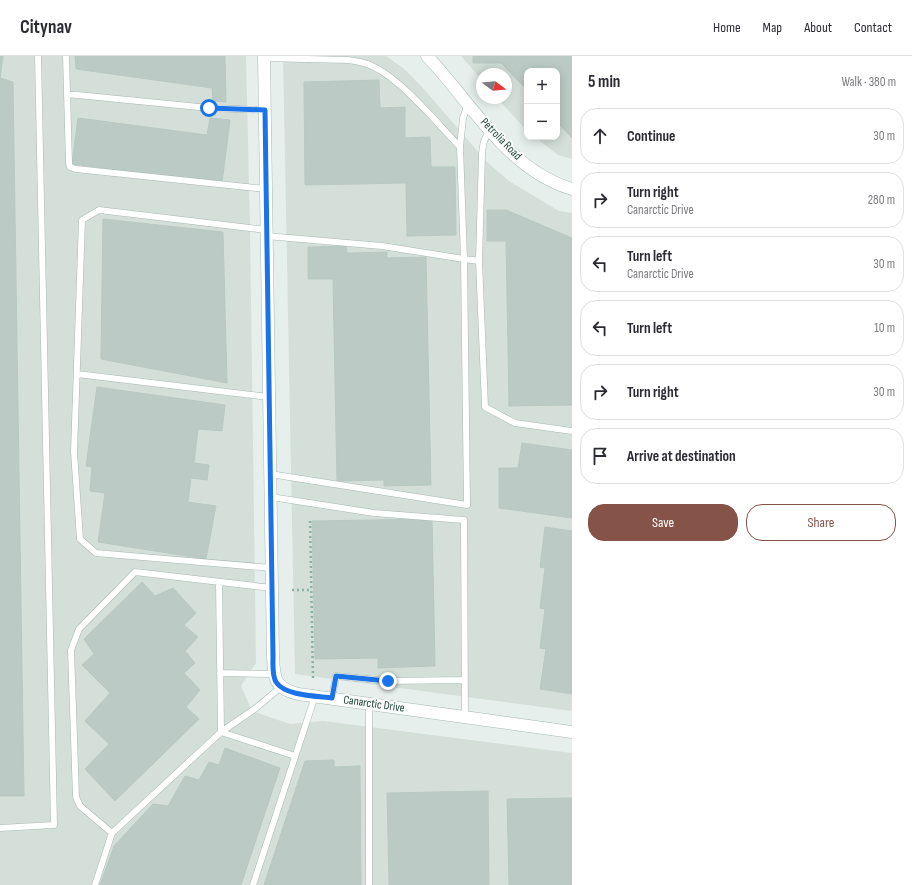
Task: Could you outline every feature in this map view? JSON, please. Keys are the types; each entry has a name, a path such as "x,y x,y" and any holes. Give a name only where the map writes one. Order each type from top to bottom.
{"street":[{"name":"Petrolia Road","path":"426,56 442,71 468,104 518,158 553,182 572,189"},
{"path":"264,57 274,674 276,681 281,687"},
{"name":"Canarctic Drive","path":"281,687 288,691 315,696 572,732"}],"lane":[{"path":"0,828 54,825 38,56"},
{"path":"66,56 70,167 76,169 266,189"},
{"path":"264,57 348,60 362,62 372,66 384,73 407,92 460,147"},
{"path":"67,94 209,108 265,110"},
{"path":"270,474 467,504 464,259 460,147 462,118 468,104"},
{"path":"491,130 486,135 482,154 479,261 485,407 515,423 572,431"},
{"path":"272,568 96,553 80,540 74,452 82,220 99,210 266,233 382,246 479,261"},
{"path":"77,374 269,397"},
{"path":"270,497 374,513 464,520 465,717"},
{"path":"112,833 80,806 76,797 71,650 79,629 135,572 272,588"},
{"path":"220,582 221,732"},
{"path":"220,673 274,674"},
{"path":"332,698 336,676 388,681 464,680"},
{"path":"94,885 112,833 221,732 256,708 281,687"},
{"path":"253,885 315,696"},
{"path":"369,703 369,885"},
{"path":"221,732 295,756"}],"path":[{"path":"310,521 313,678"},
{"path":"292,590 312,590"}],"shaded area":[{"path":"0,56 246,56 256,663 241,686 252,711 290,724 323,721 572,753 572,885 0,885"},
{"path":"283,56 386,56 403,68 422,87 487,162 509,181 559,211 572,213 572,711 295,674"},
{"path":"461,56 572,56 572,159 558,155 539,140 560,140 560,68 524,68 524,128 502,104 512,104 512,68 476,68 476,73"}],"building":[{"path":"0,56 3,56 0,78"},
{"path":"75,56 225,56 226,102 213,101 212,88 76,69"},
{"path":"473,56 572,56 572,138 560,125 560,68 524,68 524,87 512,74 512,68 506,68 501,63 473,63"},
{"path":"0,78 13,82 24,796 0,796"},
{"path":"379,80 380,108 405,107 405,138 430,137 431,167 455,167 456,235 407,236 406,183 305,185 304,82"},
{"path":"78,118 207,135 210,118 230,120 222,183 72,164"},
{"path":"487,210 506,210 572,238 572,405 509,406 506,241 487,241"},
{"path":"103,219 223,232 227,383 101,359"},
{"path":"346,246 347,253 387,252 387,258 426,257 431,485 384,486 384,480 337,481 333,279 308,279 308,247"},
{"path":"97,387 225,405 222,431 198,429 194,463 209,465 207,480 191,478 188,502 216,506 206,559 98,542 105,493 90,491 92,467 86,466"},
{"path":"522,443 572,450 572,518 499,508 499,468 518,468"},
{"path":"432,519 435,666 378,668 378,658 315,659 312,521"},
{"path":"545,527 572,531 572,694 540,689 546,649 540,648 545,609 540,608 545,568 540,567"},
{"path":"142,582 155,596 173,588 196,613 184,625 198,637 185,651 195,663 184,673 200,690 186,707 199,719 115,801 85,769 109,744 85,721 110,693 82,665 94,654 84,639"},
{"path":"225,748 280,768 241,885 100,885 114,846 153,804 168,806 185,776 199,780 209,762 219,765"},
{"path":"334,760 334,767 360,766 361,885 264,885 305,761"},
{"path":"488,791 489,885 389,885 387,793"},
{"path":"572,798 572,885 509,885 507,799"}],"route":[{"path":"209,108 265,110 273,657 276,681 281,687 288,691 298,694 332,698 336,676 388,681"}]}
